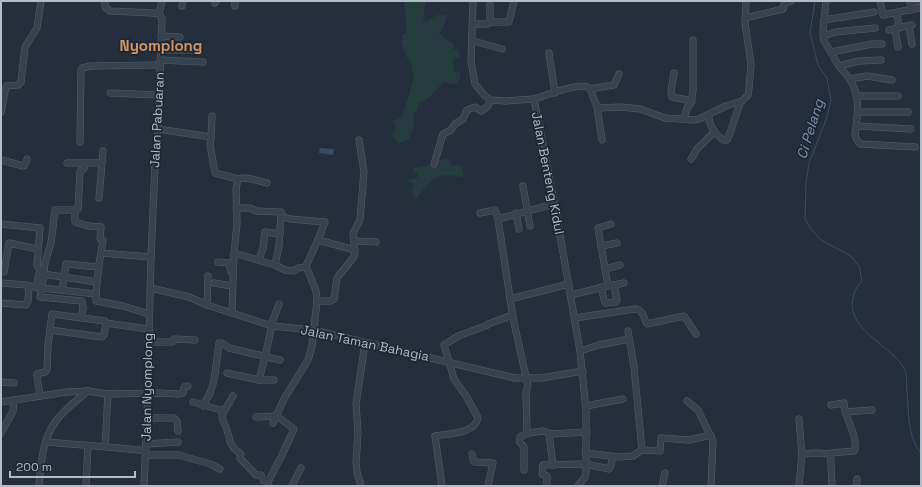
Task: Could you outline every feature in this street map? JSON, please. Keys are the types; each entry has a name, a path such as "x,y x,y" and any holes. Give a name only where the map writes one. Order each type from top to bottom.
{"street":[{"path":"1,112 6,86 18,86 21,82 25,47 37,28 41,1"},
{"path":"105,1 105,7 110,12 159,14"},
{"name":"Jalan Pabuaran","path":"151,288 151,256 162,19 159,14 162,1"},
{"path":"434,164 443,134 451,130 455,124 463,119 466,110 475,107 481,111 488,107 492,100 484,95 476,84 473,76 471,61 473,41 473,1"},
{"path":"473,24 509,22 514,1"},
{"path":"708,115 711,126 715,132 723,140 726,140 730,134 740,103 748,95 751,64 745,18 746,1"},
{"path":"745,18 783,9 784,4 791,1"},
{"path":"826,1 823,36 824,42 839,66 850,79 855,90 858,112 855,135 857,140 860,144 915,147"},
{"path":"880,1 883,15 919,8"},
{"path":"912,10 910,2 919,1"},
{"path":"490,5 490,22"},
{"path":"824,20 874,12"},
{"path":"897,13 894,29 898,47"},
{"path":"894,29 911,26 912,44"},
{"path":"823,36 836,32 875,28"},
{"path":"161,36 180,37"},
{"path":"684,119 687,108 692,101 694,83 693,40"},
{"path":"473,41 502,49"},
{"path":"831,52 872,44 882,44"},
{"path":"161,50 194,50"},
{"path":"549,53 555,93"},
{"path":"839,66 859,61 881,60"},
{"path":"80,142 81,70 85,66 203,62"},
{"path":"534,99 582,86 590,89 614,85 620,74"},
{"path":"674,74 671,91 672,97 692,101"},
{"path":"850,79 867,76 892,80"},
{"path":"590,89 597,107 602,140"},
{"path":"110,93 159,95"},
{"path":"856,96 898,96"},
{"name":"Jalan Benteng Kidul","path":"492,100 510,101 534,99 571,295 583,371 586,406 586,464 585,477 578,486"},
{"path":"597,107 640,109 665,118 697,119 726,106 740,103"},
{"path":"858,112 908,112"},
{"path":"212,116 210,145 216,173 238,179 251,179 267,183"},
{"path":"857,126 911,129"},
{"path":"158,130 211,137"},
{"path":"691,160 701,144 715,132"},
{"path":"317,301 330,301 334,299 337,278 353,258 355,250 353,233 360,219 364,172 359,140"},
{"path":"99,198 103,151"},
{"path":"1,160 23,166 25,165 27,159"},
{"path":"67,163 102,163"},
{"path":"85,163 84,169 80,172 78,208 75,210 75,222 88,226 102,227 100,238 103,240 98,267 96,301"},
{"path":"232,313 234,253 237,224 236,189 238,179"},
{"path":"523,186 530,226"},
{"path":"498,219 554,204"},
{"path":"236,208 250,208 256,211 281,212 276,265"},
{"path":"39,288 51,243 55,210 75,210"},
{"path":"480,213 495,210 498,219 510,299 528,386 526,391 528,433"},
{"path":"516,214 519,229"},
{"path":"273,423 284,399 308,360 312,346 317,301 316,291 306,267 318,240 324,221 290,219 281,216"},
{"path":"1,224 40,228 37,265 40,270 40,297 96,301 123,306 149,314"},
{"path":"601,288 604,302 607,303 617,301 605,269 598,228 611,224"},
{"path":"259,260 263,248 265,232 280,234"},
{"path":"318,240 355,250"},
{"path":"354,241 376,242"},
{"path":"1,271 4,272 9,243 38,250"},
{"path":"602,246 617,243"},
{"path":"101,253 151,256"},
{"path":"234,253 276,265 285,270 294,271 298,268 306,267"},
{"path":"218,262 229,263 232,286 232,313"},
{"path":"62,290 66,264 98,267"},
{"path":"605,269 620,265"},
{"path":"43,274 97,282"},
{"path":"207,305 208,276"},
{"path":"1,282 96,294"},
{"path":"214,283 232,286"},
{"path":"571,295 624,283"},
{"path":"510,299 569,284"},
{"path":"1,303 26,305 28,301 29,286"},
{"name":"Jalan Taman Bahagia","path":"151,288 189,297 207,305 272,326 313,330 515,378 556,376 583,371"},
{"name":"Jalan Nyomplong","path":"144,486 148,393 148,329 151,288"},
{"path":"80,318 83,308 82,301"},
{"path":"259,380 279,304"},
{"path":"575,318 635,308 643,312 647,324 684,316 696,334"},
{"path":"40,396 37,376 39,373 45,372 46,370 52,314 105,321 106,323 148,329"},
{"path":"442,486 435,436 463,432 478,420 473,407 454,379 444,347 445,344 458,336 513,315"},
{"path":"50,330 102,336 104,335 106,323"},
{"path":"628,331 634,368 642,450"},
{"path":"148,342 173,342 174,339 195,340"},
{"path":"580,351 598,345 629,339"},
{"path":"203,406 214,381 219,344 222,343 229,348 280,360"},
{"path":"361,486 356,467 358,433 356,404 365,343"},
{"path":"226,373 259,380 274,380"},
{"path":"1,382 14,383"},
{"path":"1,402 67,392 88,391 108,394 180,394 183,392 184,386 188,386"},
{"path":"39,486 46,442 56,422 88,391"},
{"path":"105,446 108,394"},
{"path":"233,396 222,415 222,420 231,445 241,454 240,458 252,471 256,475 261,475 263,481 268,484 294,429 277,416 256,417"},
{"path":"586,406 622,399"},
{"path":"1,433 13,411 14,400"},
{"path":"687,401 698,410 713,441 714,450 711,486"},
{"path":"194,402 203,406 224,411"},
{"path":"802,454 831,454 834,452 855,450 854,436 845,412 844,403 831,405"},
{"path":"845,412 872,410"},
{"path":"147,418 174,418 178,431"},
{"path":"799,419 802,454 799,486"},
{"path":"524,470 524,447 519,442 520,437 528,433 543,431 549,434 586,432"},
{"path":"549,434 553,465"},
{"path":"586,453 612,457 633,456 642,450 660,451 661,438 689,440 711,435"},
{"path":"46,442 105,446 146,453 179,455 210,464 220,469"},
{"path":"146,444 178,442"},
{"path":"86,486 88,446"},
{"path":"472,454 474,462 493,463 488,486"},
{"path":"831,454 832,486"},
{"path":"546,486 547,476 542,474 542,466 586,464 610,469 612,457"},
{"path":"292,486 300,468"},
{"path":"662,486 664,473"},
{"path":"856,486 858,479"}],"green space":[{"path":"404,1 426,1 423,20 426,24 435,16 447,15 444,26 441,28 439,35 442,35 444,38 453,43 454,50 458,50 460,57 454,59 452,64 455,68 453,71 460,73 460,78 456,84 451,84 444,81 430,97 418,104 417,110 413,114 414,124 410,137 408,140 398,143 392,135 396,127 392,121 401,118 414,78 411,63 406,56 402,42 402,35 407,32"},
{"path":"449,158 451,166 462,166 464,177 443,175 438,177 429,183 416,200 412,191 414,184 406,180 417,178 418,173 412,172 414,168 437,164 436,161"}],"water":[{"path":"320,148 334,149 333,155 319,153"}],"waterway":[{"name":"Ci Pelang","path":"815,1 810,33 818,65 827,78 831,100 827,117 809,163 806,183 805,219 811,229 821,240 851,256 859,266 862,281 854,294 852,306 855,317 869,335 889,351 904,368 911,432 916,446 921,453"}],"district":[{"name":"Nyomplong","path":"161,45"}]}
